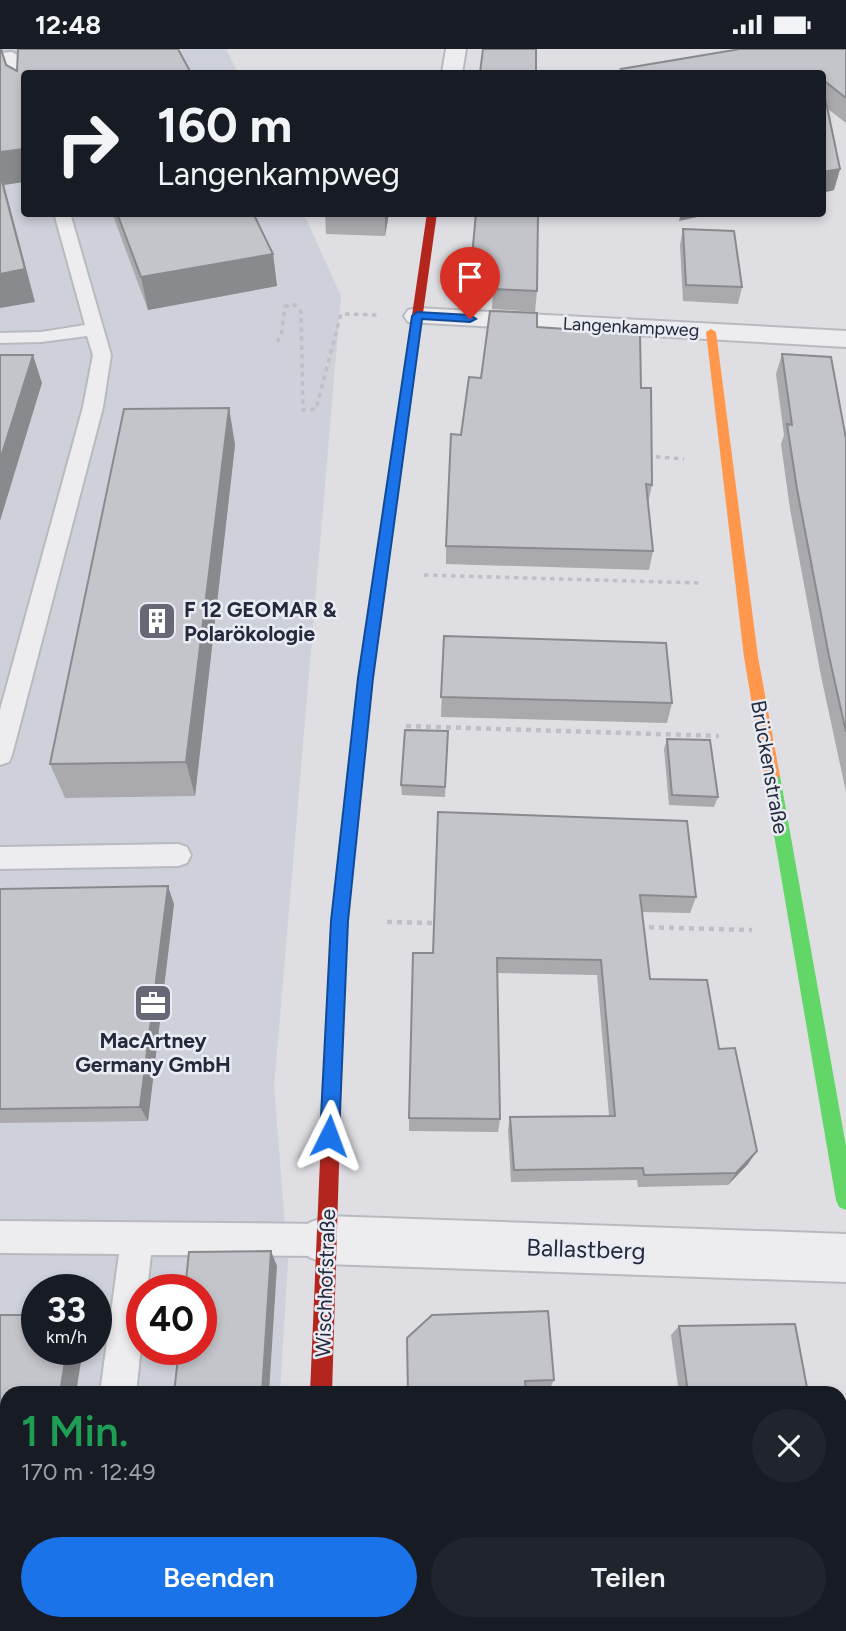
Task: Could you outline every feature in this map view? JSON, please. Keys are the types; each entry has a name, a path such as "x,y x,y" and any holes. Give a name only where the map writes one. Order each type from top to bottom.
{"street":[{"path":"452,70 456,49"},
{"name":"Wischhofstraße","path":"321,1386 340,921 380,574 431,217"},
{"name":"Langenkampweg","path":"417,316 846,339"},
{"name":"Brückenstraße","path":"710,332 742,584 765,738 846,1200"},
{"name":"Ballastberg","path":"326,1240 846,1258"}],"lane":[{"path":"0,57 12,56 21,85"},
{"path":"0,755 93,407 102,355 63,217"},
{"path":"0,338 41,337 96,329"},
{"path":"0,858 178,855"},
{"path":"0,1237 326,1240"},
{"path":"119,1386 137,1238"}],"path":[{"path":"277,342 281,335 285,306 295,305 301,312 303,410 316,409 341,314 417,316"},
{"path":"645,456 727,461"},
{"path":"380,574 742,584"},
{"path":"362,725 765,738"},
{"path":"340,921 451,923"},
{"path":"632,927 799,931"}],"shaded area":[{"path":"0,49 226,49 236,70 21,70 21,217 305,217 341,296 274,1087 288,1261 280,1386 0,1386"}],"building":[{"path":"0,49 6,65 17,71 18,49 178,49 189,70 21,70 21,149 0,152"},
{"path":"483,49 536,49 536,70 480,70"},
{"path":"740,49 846,49 846,98 826,82 826,70 621,69"},
{"path":"826,102 840,169 826,171"},
{"path":"0,174 25,269 0,274"},
{"path":"118,217 255,217 273,254 141,277"},
{"path":"476,217 538,217 537,291 493,289 496,269 471,268"},
{"path":"683,229 734,231 742,287 686,285"},
{"path":"490,311 537,313 537,327 640,334 641,388 651,388 652,485 646,484 653,551 446,546 451,434 461,435 469,377 481,378"},
{"path":"782,354 831,357 846,439 846,732 797,489 787,424 792,425"},
{"path":"0,355 33,355 0,460"},
{"name":"F 12 GEOMAR & Polarökologie","path":"229,408 186,762 50,764 124,409"},
{"path":"444,636 666,643 672,703 441,697"},
{"path":"405,730 448,731 445,787 401,785"},
{"path":"667,739 710,740 718,797 672,795"},
{"path":"438,812 687,821 696,897 640,895 650,979 707,980 719,1049 735,1048 757,1151 736,1173 644,1175 643,1168 514,1170 510,1117 615,1116 601,960 497,958 500,1119 409,1118 413,953 433,953"},
{"path":"168,886 140,1107 0,1109 0,889"},
{"path":"271,1251 262,1386 175,1386 177,1365 217,1365 217,1274 187,1274 189,1252"},
{"path":"548,1311 554,1380 525,1381 525,1386 408,1386 407,1338 432,1315"},
{"path":"0,1315 21,1315 21,1365 64,1365 61,1386 0,1386"},
{"path":"795,1324 807,1386 687,1386 679,1326"}],"traffic: fast":[{"path":"333,1068 340,921 366,678 391,499"},
{"path":"772,776 846,1200"}],"traffic: slow":[{"path":"711,332 751,657 772,776"}],"traffic: jam":[{"path":"391,499 431,217"},
{"path":"321,1386 333,1068"}],"place":[{"name":"F 12 GEOMAR & Polarökologie","path":"157,621"},
{"name":"MacArtney Germany GmbH","path":"153,1003"}],"route":[{"path":"329,1136 340,921 366,678 417,316 470,319"}]}
